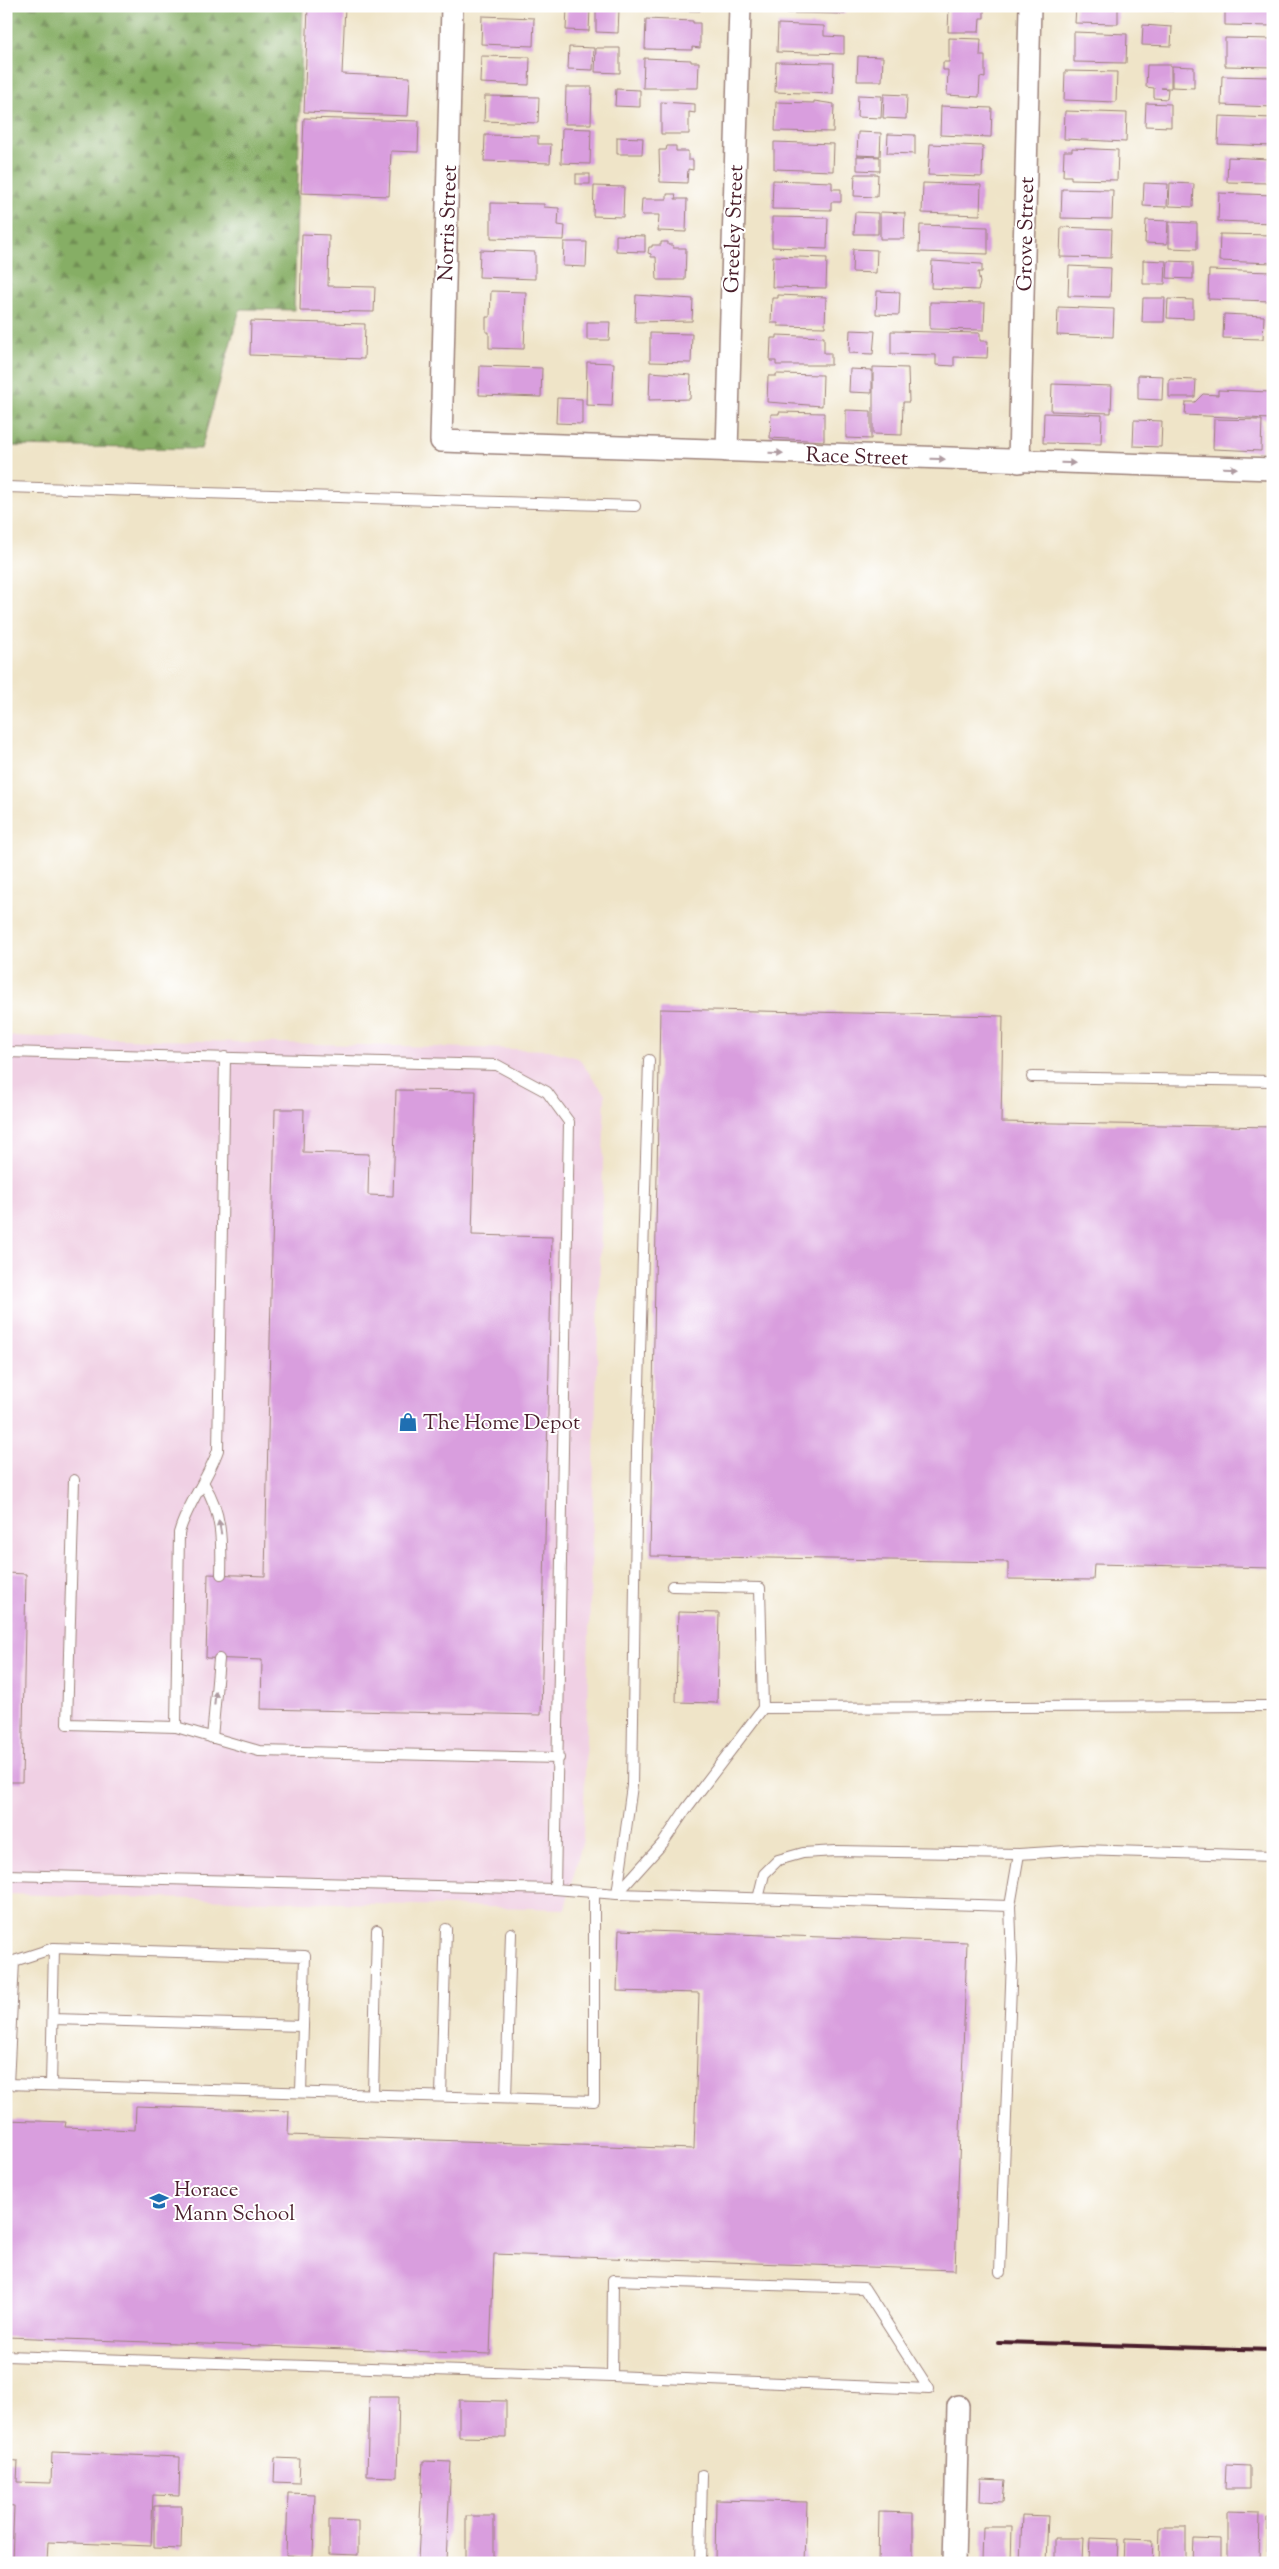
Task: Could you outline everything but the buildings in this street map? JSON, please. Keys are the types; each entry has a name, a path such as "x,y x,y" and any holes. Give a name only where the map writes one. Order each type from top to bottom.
{"street":[{"name":"Norris Street","path":"441,441 452,6"},
{"name":"Greeley Street","path":"727,451 740,6"},
{"name":"Grove Street","path":"1019,462 1030,6"},
{"name":"Race Street","path":"441,441 1019,462 1273,469"},
{"path":"954,2563 958,2406"}],"lane":[{"path":"6,487 635,506"},
{"path":"6,1052 497,1065 547,1092 569,1122 559,1758 555,1889"},
{"path":"176,1727 179,1534 184,1518 204,1484 218,1450 225,1057"},
{"path":"617,1894 632,1786 637,1450 649,1060"},
{"path":"1032,1077 1273,1081"},
{"path":"74,1480 67,1724 176,1727 259,1751 559,1758"},
{"path":"204,1484 213,1497 222,1535 221,1574"},
{"path":"617,1894 663,1843 686,1809 762,1708 760,1588 672,1586"},
{"path":"212,1738 219,1659"},
{"path":"762,1708 1273,1706"},
{"path":"758,1900 764,1874 778,1860 803,1853 836,1851 1019,1854 1081,1850 1273,1856"},
{"path":"1000,2272 1012,1960 1010,1906 1019,1854"},
{"path":"6,1875 555,1889 617,1894 758,1900 1010,1906"},
{"path":"301,2092 305,1956 54,1948 14,1960 7,2084 594,2101 594,1892"},
{"path":"441,2096 446,1929"},
{"path":"373,2094 377,1930"},
{"path":"506,2098 511,1933"},
{"path":"51,2085 54,1948"},
{"path":"53,2019 303,2026"},
{"path":"6,2356 612,2376 929,2389 864,2288 613,2280 612,2376"},
{"path":"700,2563 702,2475"}],"shaded area":[{"path":"6,1036 549,1050 578,1058 605,1094 583,1839 565,1909 6,1894"}],"green space":[{"path":"6,6 303,6 294,310 240,309 201,449 6,446"}],"railway":[{"path":"998,2342 1273,2350"}],"place":[{"name":"The Home Depot","path":"408,1422"},
{"name":"Horace Mann School","path":"159,2201"}]}
